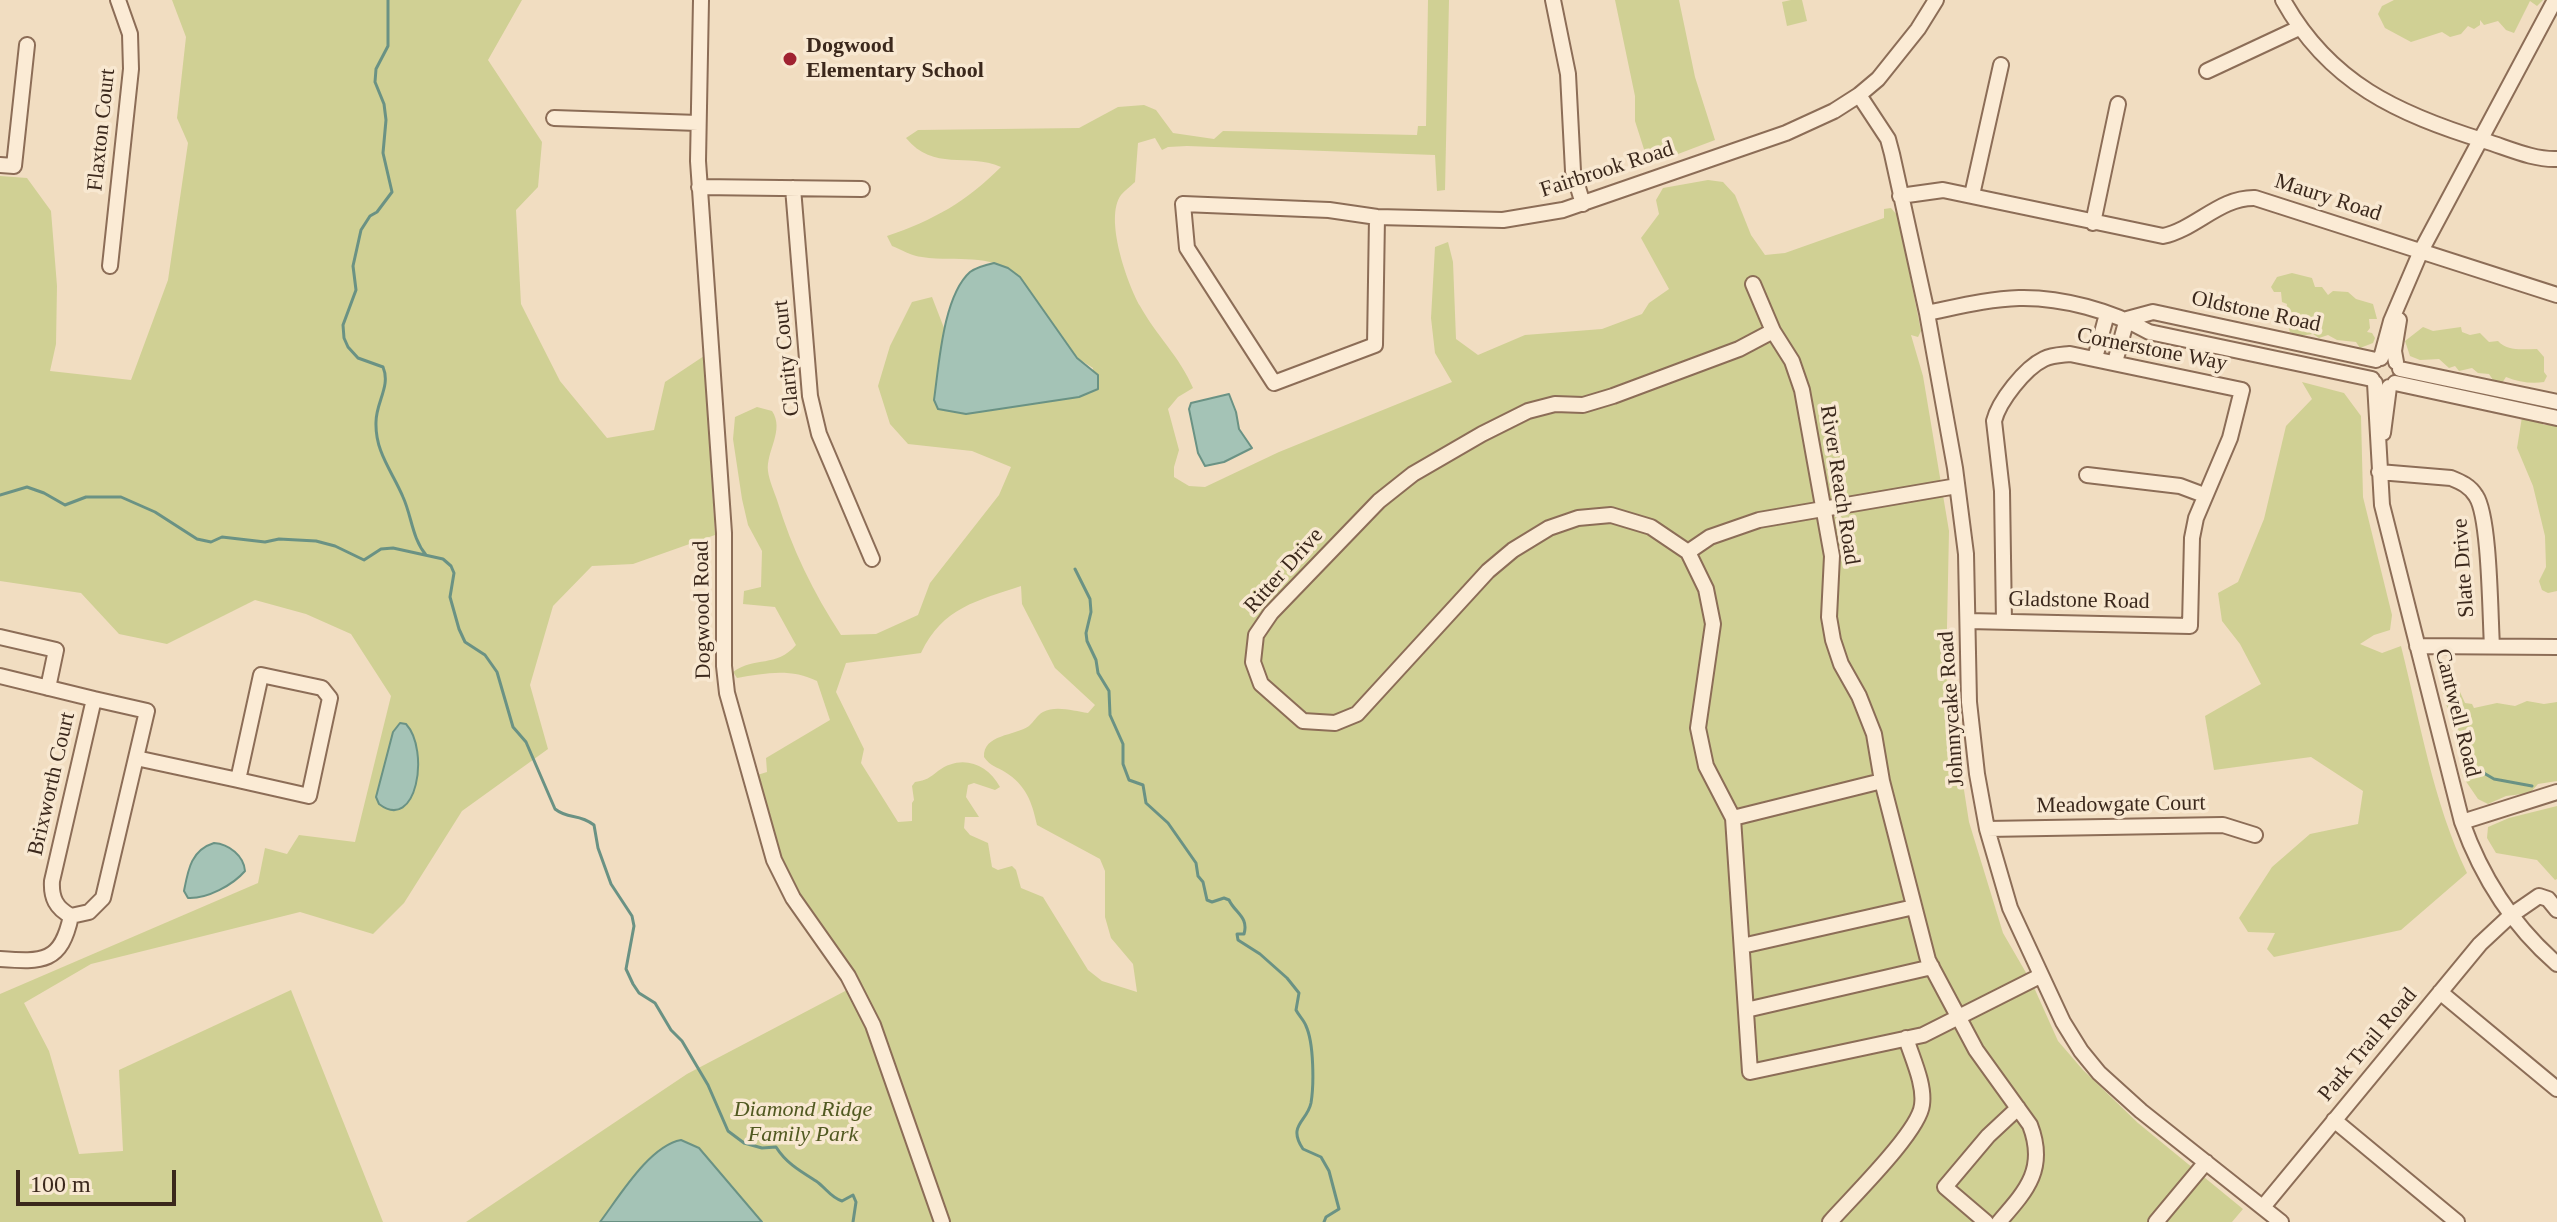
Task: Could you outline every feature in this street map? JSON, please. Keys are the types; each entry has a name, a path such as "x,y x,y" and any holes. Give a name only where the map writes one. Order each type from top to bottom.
{"street":[{"name":"Flaxton Court","path":"110,266 131,69 130,34 118,0"},
{"name":"Dogwood Road","path":"701,0 699,187 721,477 727,693 774,860 793,898 841,965 869,1016 942,1222"},
{"path":"1553,0 1568,74 1573,171 1583,204"},
{"name":"Fairbrook Road","path":"1377,217 1375,345 1274,383 1187,248 1183,204 1329,210 1377,217 1512,219 1540,216 1786,133 1834,111 1859,95 1899,55 1936,0"},
{"path":"2283,0 2299,28 2331,64 2370,95 2415,118 2536,157 2557,159"},
{"path":"2400,304 2394,351 2399,378 2383,383 2371,369 2378,359 2421,251 2555,0"},
{"path":"2207,71 2299,28"},
{"path":"7,166 27,45"},
{"path":"1972,195 2001,65"},
{"name":"Johnnycake Road","path":"1859,95 1888,139 1927,313 1966,554 1969,702 1977,774 1987,829 2010,908 2069,1032 2099,1073 2141,1111 2281,1222"},
{"path":"2093,223 2118,104"},
{"path":"554,118 698,123"},
{"path":"699,187 862,189"},
{"name":"Clarity Court","path":"793,188 810,396 819,434 872,559"},
{"name":"Maury Road","path":"1900,196 1932,190 1972,195 2163,236 2181,231 2237,199 2255,198 2557,295"},
{"name":"River Reach Road","path":"1753,284 1773,331 1792,361 1802,390 1832,556 1829,617 1833,640 1874,734 1882,781 1932,967 1976,1050 2030,1125 2036,1139 2036,1164 2027,1189 1999,1222"},
{"name":"Oldstone Road","path":"1927,313 2018,298 2072,304 2127,319 2149,332 2557,418"},
{"name":"Oldstone Road","path":"2127,319 2153,312 2378,359"},
{"path":"2095,358 2107,314"},
{"path":"2115,362 2127,319"},
{"name":"Ritter Drive","path":"1688,552 1651,527 1611,515 1578,518 1549,528 1513,550 1488,571 1357,714 1335,723 1303,721 1261,684 1253,662 1256,635 1271,613 1379,501 1413,474 1528,411 1555,404 1583,405 1613,396 1739,349 1773,331"},
{"name":"Cornerstone Way","path":"2004,622 2002,491 1994,432 1996,410 2014,387 2045,359 2070,354 2242,390 2230,438 2204,495 2192,538 2190,626"},
{"path":"2378,359 2391,358 2398,365 2557,402"},
{"name":"Cantwell Road","path":"2383,383 2378,445 2382,505 2462,822 2482,872 2510,916 2557,964"},
{"name":"Slate Drive","path":"2379,472 2451,478 2462,482 2476,495 2483,517 2492,646"},
{"path":"2087,475 2180,486 2204,495"},
{"path":"1957,486 1759,520 1710,537 1688,552 1706,589 1713,624 1698,728 1706,766 1733,818 1750,1072 1923,1035 2040,976"},
{"name":"Gladstone Road","path":"1968,621 2190,626"},
{"path":"0,637 56,650 48,688"},
{"path":"2417,646 2557,647"},
{"path":"136,758 309,796 330,698 322,688 261,675 238,780"},
{"path":"0,676 94,699"},
{"name":"Brixworth Court","path":"94,699 147,711 136,758 103,898 89,912 71,916 57,905 51,891 52,881 94,699"},
{"path":"1733,818 1882,781"},
{"path":"2462,822 2557,792"},
{"name":"Meadowgate Court","path":"1987,829 2223,825 2255,835"},
{"name":"Park Trail Road","path":"2263,1207 2480,944 2510,916 2539,896 2548,899 2557,910"},
{"path":"1742,946 1914,907"},
{"path":"0,959 37,961 54,954 66,938 71,916"},
{"path":"1746,1010 1932,967"},
{"path":"2440,992 2557,1089"},
{"path":"1830,1222 1914,1127 1922,1104 1919,1078 1906,1038"},
{"path":"1986,1222 1945,1187 1988,1136 2018,1108"},
{"path":"2334,1120 2457,1222"},
{"path":"2156,1222 2206,1162"}],"green space":[{"path":"172,0 522,0 488,60 542,142 538,187 516,210 521,304 560,381 607,438 654,430 665,382 704,356 715,535 633,564 592,566 553,606 530,685 548,749 462,811 404,903 373,934 300,912 91,964 24,1003 49,1051 79,1154 123,1151 119,1070 291,990 383,1222 0,1222 0,994 258,883 265,848 287,854 299,835 355,842 391,696 351,634 306,614 255,600 167,644 119,634 81,593 0,581 0,176 27,178 51,211 57,286 56,344 50,371 131,380 168,280 188,143 177,118 186,37"},
{"path":"1428,0 1449,0 1445,190 1437,191 1435,155 1187,146 1162,150 1155,138 1138,143 1135,182 1121,195 1116,205 1116,234 1135,296 1193,388 1178,397 1168,409 1179,450 1174,477 1189,486 1205,487 1279,452 1452,382 1435,353 1431,318 1435,247 1448,242 1453,262 1456,339 1478,355 1525,335 1602,329 1642,314 1649,303 1669,289 1641,238 1659,214 1656,200 1663,188 1708,180 1723,182 1735,195 1751,235 1765,255 1785,253 1884,218 1884,209 1891,208 1898,216 1921,331 1918,337 1911,335 1923,376 1949,531 1946,675 1969,822 2003,933 2032,983 2058,1041 2138,1123 2243,1209 2232,1222 947,1222 891,1057 788,880 754,776 767,772 766,758 830,720 817,681 788,673 737,678 733,672 749,664 781,657 796,645 775,607 743,604 744,591 761,587 762,551 748,525 742,499 733,439 735,417 757,407 772,411 777,426 768,463 769,474 789,536 804,570 841,635 876,634 918,615 930,583 999,495 1011,467 972,451 908,444 890,424 878,386 890,346 912,302 932,297 944,328 934,400 966,414 1091,393 1093,368 1077,358 1020,277 1008,269 984,261 918,256 892,246 887,236 948,209 1001,167 928,155 906,138 918,130 1079,128 1118,107 1144,105 1156,110 1173,133 1214,139 1223,131 1417,135 1418,126 1426,126","holes":["1021,586 1022,604 1055,668 1095,705 1088,713 1059,709 1043,712 1029,726 994,740 985,749 984,757 1023,788 1037,825 1100,859 1105,871 1105,917 1111,938 1133,964 1137,992 1102,981 1088,970 1043,897 1021,888 1012,866 998,870 992,867 988,843 970,835 964,828 965,817 979,817 966,797 968,785 974,783 995,790 1000,787 988,772 973,764 956,763 915,782 912,786 912,821 898,822 861,763 864,749 836,692 846,663 921,653 940,625 951,616 976,602"]},
{"path":"1615,0 1679,0 1695,77 1715,140 1649,165 1635,121 1635,96"},
{"path":"1802,0 1807,21 1787,26 1782,2"},
{"path":"2394,0 2543,0 2537,6 2530,1 2514,33 2498,21 2484,25 2480,20 2480,25 2474,29 2468,26 2461,34 2450,37 2442,32 2411,42 2385,28 2378,14 2382,6"},
{"path":"2292,273 2312,278 2315,287 2322,287 2328,295 2333,291 2348,292 2356,299 2373,304 2377,319 2369,319 2367,332 2375,338 2373,343 2360,348 2356,342 2337,340 2328,335 2319,338 2313,334 2299,336 2290,332 2285,318 2287,304 2282,302 2281,292 2274,292 2271,287 2277,277"},
{"path":"2423,327 2433,331 2461,327 2462,332 2470,335 2480,333 2489,342 2498,341 2506,347 2537,349 2544,357 2547,376 2544,382 2525,382 2506,377 2502,383 2495,383 2489,374 2478,373 2472,368 2459,371 2455,366 2449,368 2439,359 2420,360 2410,356 2405,341"},
{"path":"2302,382 2344,393 2361,416 2363,497 2392,615 2390,630 2360,644 2382,653 2401,646 2436,790 2467,873 2401,930 2274,957 2267,949 2275,933 2248,932 2239,918 2272,867 2310,834 2358,824 2363,791 2311,757 2214,770 2205,716 2261,684 2240,644 2222,621 2218,593 2238,582 2264,519 2286,426 2312,399"},
{"path":"2522,417 2535,418 2544,425 2557,425 2557,591 2548,593 2542,590 2539,581 2546,567 2545,536 2533,486 2517,448"},
{"path":"2446,671 2444,689 2450,701 2458,699 2460,692 2465,703 2472,704 2474,708 2497,703 2515,706 2527,701 2544,704 2557,702 2557,781 2538,784 2530,793 2506,796 2488,804 2478,799 2463,777 2457,740 2442,690"},
{"path":"2557,806 2557,879 2537,860 2496,853 2487,838 2488,827 2509,818"},
{"name":"Diamond Ridge Family Park","path":"849,989 868,1025 937,1222 466,1222 687,1074"}],"shaded area":[{"path":"994,263 1020,277 1077,358 1098,375 1098,389 1079,397 966,414 938,409 934,400 940,350 954,297 970,272"},
{"path":"1229,394 1239,429 1252,448 1224,462 1205,466 1198,453 1189,409 1191,403"},
{"path":"400,723 406,724 413,736 418,768 411,798 403,807 392,810 379,804 376,797 393,732"},
{"path":"214,843 235,852 242,860 245,871 219,890 188,898 184,891 192,862 200,850"},
{"path":"681,1140 699,1148 762,1222 600,1222 646,1162 669,1144"}],"waterway":[{"path":"388,0 388,46 376,69 375,82 384,104 383,153 392,192 361,230 353,266 356,290 343,325 348,347 358,358 383,367 385,381 376,422 378,443 426,555"},
{"path":"0,495 27,487 65,505 86,497 121,497 155,512 197,539 211,542 222,537 265,542 279,539 316,541 364,560 381,549 393,548 443,559 454,573 450,597 459,629 465,642 485,655 497,672 513,727 526,742 555,809 594,825 598,848 611,884 632,916 634,926 626,969 633,984 639,993 655,1003 671,1030 682,1041 708,1085 728,1131 744,1143 762,1148 776,1147 789,1162 838,1200 853,1195 856,1202 853,1222"},
{"path":"1075,569 1090,599 1087,641 1098,673 1109,691 1110,715 1123,744 1123,764 1129,780 1143,785 1146,803 1168,823 1196,863 1207,900 1229,900 1241,916 1245,928 1244,934 1237,934 1238,940 1260,954 1299,993 1296,1010 1309,1033 1313,1075 1311,1103 1297,1134 1303,1149 1321,1157 1329,1171 1339,1209 1326,1217 1324,1222"},
{"path":"2470,765 2494,779 2532,786"}],"place":[{"name":"Dogwood Elementary School","path":"790,59"}]}
